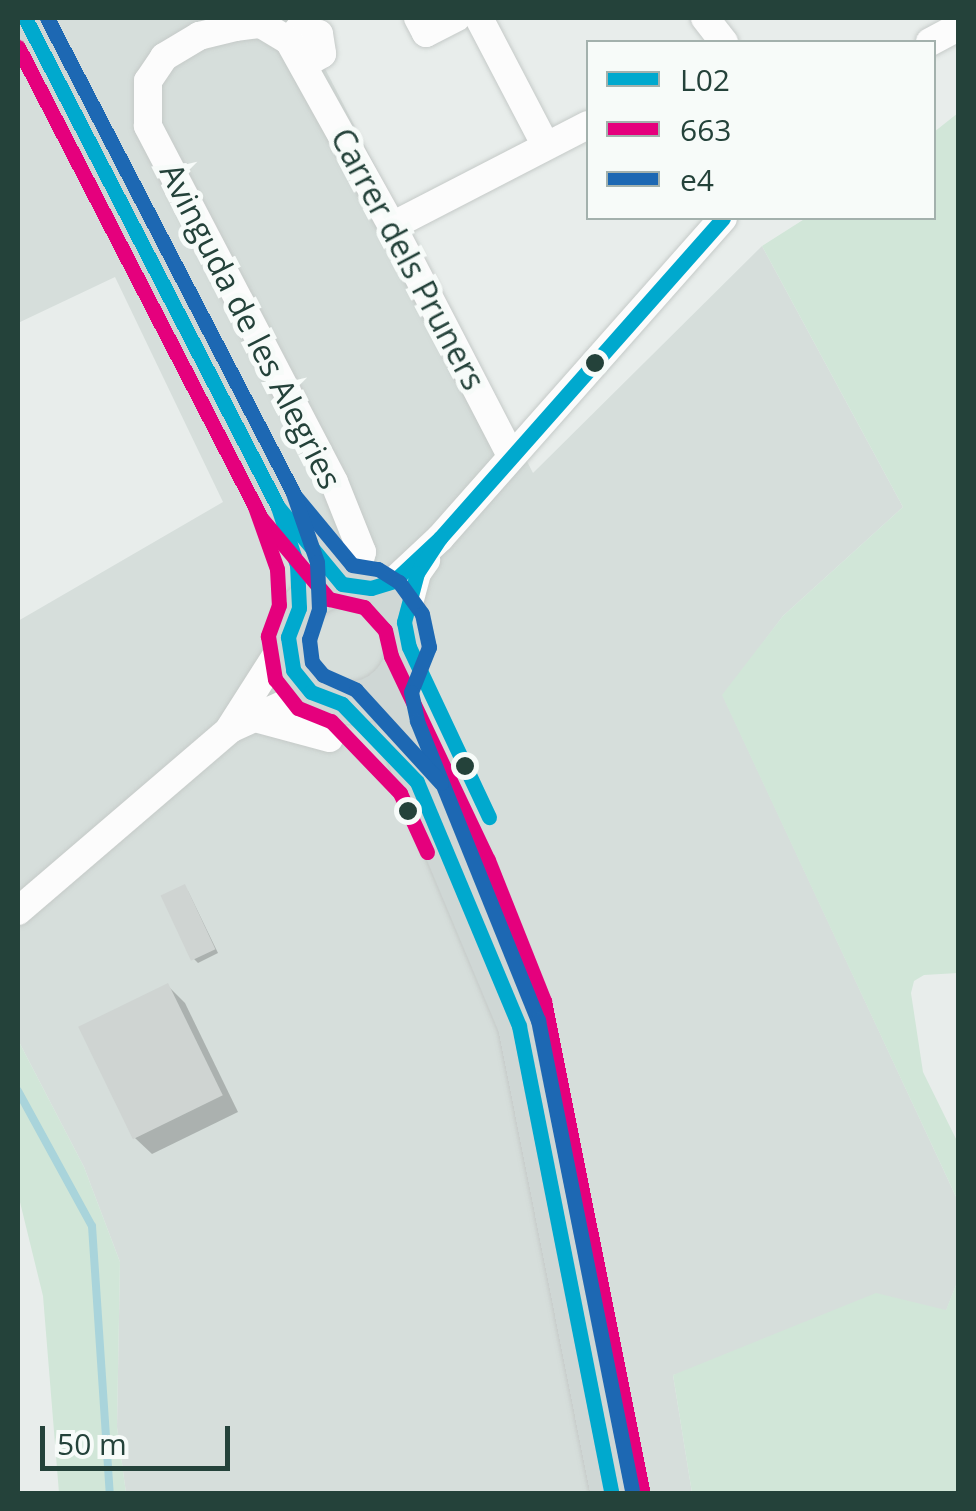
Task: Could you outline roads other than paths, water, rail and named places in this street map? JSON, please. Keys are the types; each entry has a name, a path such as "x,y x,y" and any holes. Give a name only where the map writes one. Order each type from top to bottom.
{"main road":[{"name":"Avinguda de les Alegries","path":"25,18 278,507"},
{"path":"278,507 356,586 388,599 404,622 409,647 400,674 390,687 374,698 327,711"},
{"path":"278,507 297,564 293,670 327,711 418,782"},
{"path":"293,623 321,590 356,586"},
{"path":"390,687 398,727 418,782 519,1026 612,1494"}],"street":[{"path":"418,18 426,33 456,18"},
{"path":"479,18 546,146"},
{"path":"706,18 722,40"},
{"name":"Avinguda de les Alegries","path":"300,38 262,24 199,36 164,57 148,81 148,126 334,482 362,552 356,586"},
{"path":"934,40 958,26"},
{"name":"Carrer dels Pruners","path":"300,38 511,456"},
{"path":"392,226 586,126"},
{"path":"356,586 394,581 440,538 722,220"},
{"path":"404,622 417,573 440,538"},
{"path":"18,911 242,724 293,623"},
{"path":"242,724 327,711"},
{"path":"242,724 327,711"}],"waterway":[{"path":"18,1091 92,1226 110,1494"}]}
